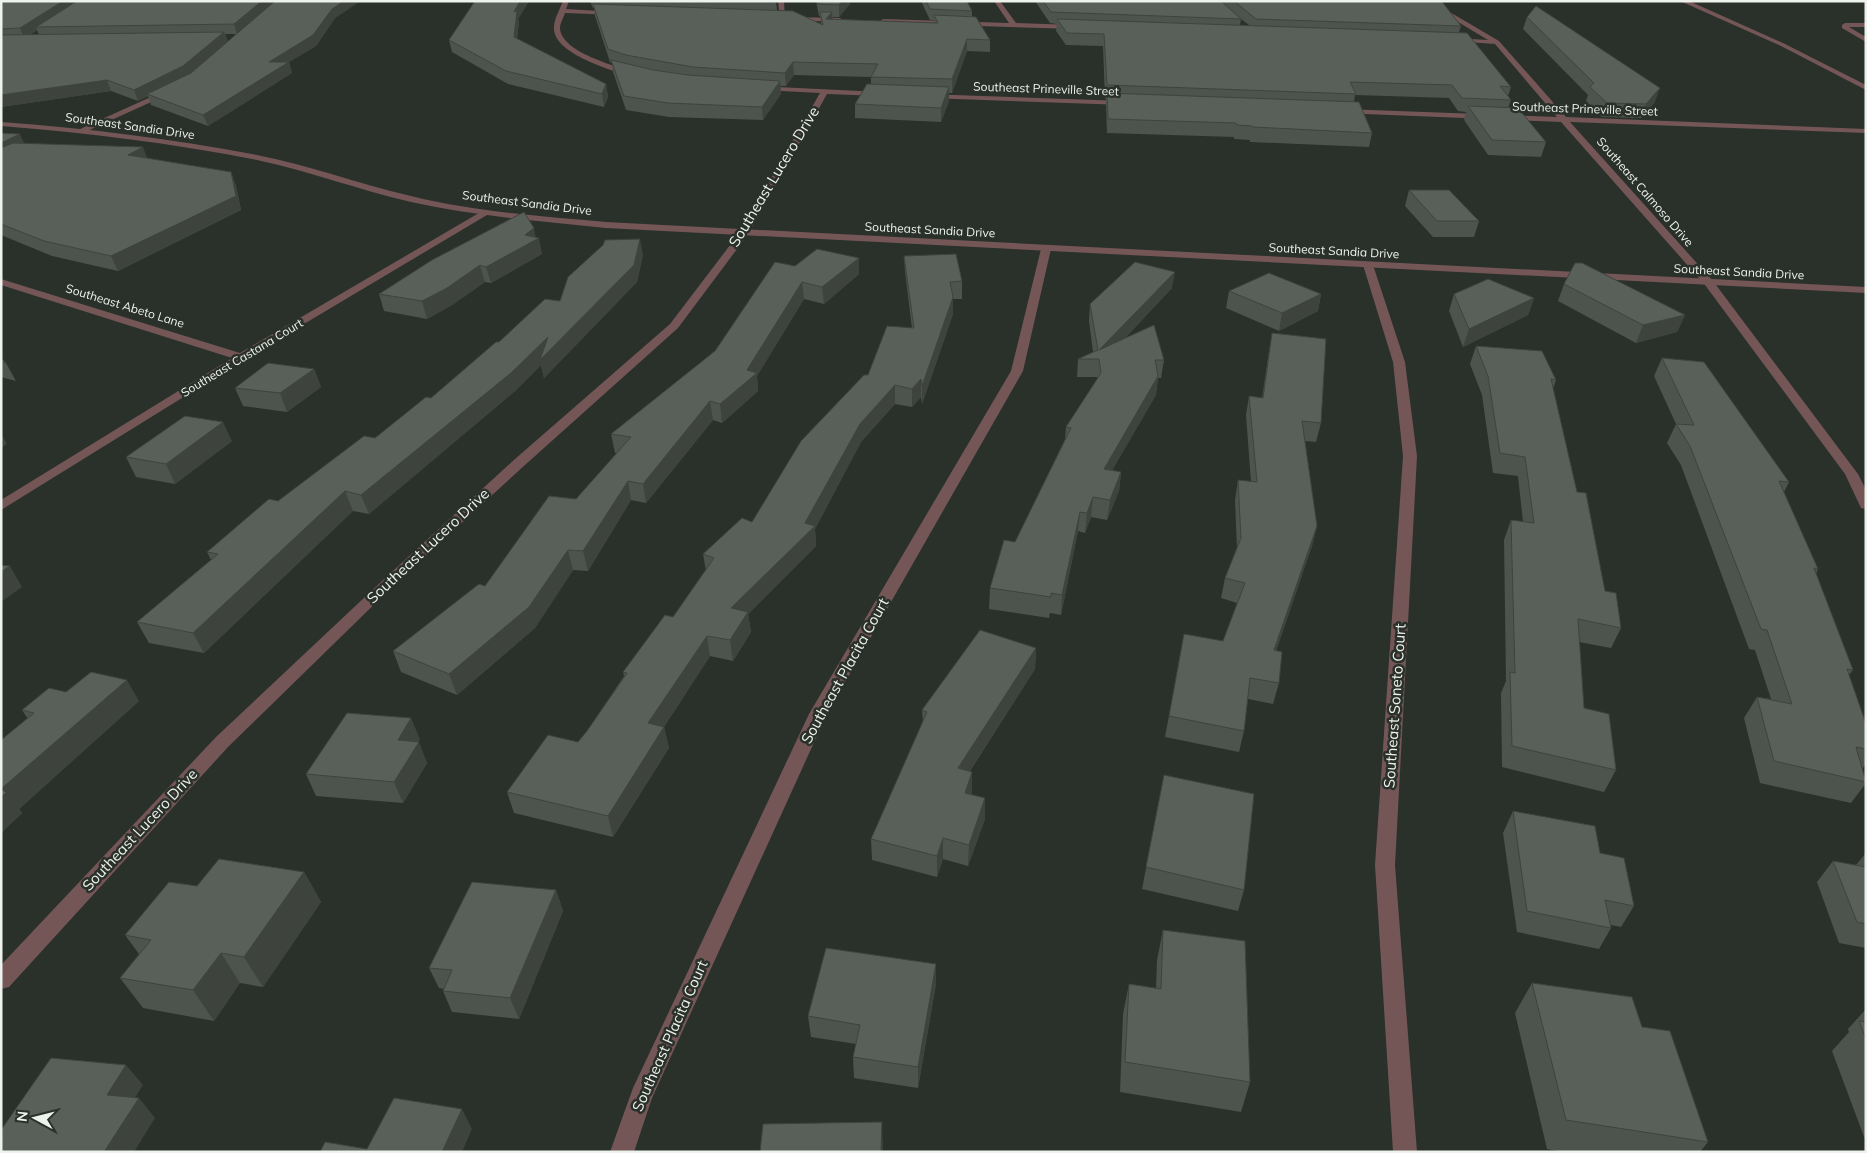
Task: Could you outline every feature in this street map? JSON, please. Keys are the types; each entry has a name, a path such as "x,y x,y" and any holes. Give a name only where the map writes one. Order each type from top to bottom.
{"street":[{"path":"566,1 557,27 560,39 584,57 643,76"},
{"path":"781,1 783,18"},
{"path":"997,1 1014,25"},
{"name":"Southeast Calmoso Drive","path":"1426,1 1497,42 1609,172 1708,282 1851,474 1866,505"},
{"path":"1682,1 1783,45 1866,88"},
{"path":"562,11 620,13"},
{"path":"774,18 850,20"},
{"path":"879,21 1083,28"},
{"path":"1866,25 1845,25 1844,27 1866,40"},
{"path":"1448,40 1497,42"},
{"path":"82,130 178,88"},
{"path":"756,88 894,94"},
{"name":"Southeast Lucero Drive","path":"1,980 222,742 388,582 674,326 744,234 824,92"},
{"name":"Southeast Prineville Street","path":"923,95 1131,103"},
{"name":"Southeast Prineville Street","path":"1338,111 1866,131"},
{"name":"Southeast Sandia Drive","path":"1,124 82,130 157,140 259,158 411,199 484,213 606,226 1866,290"},
{"name":"Southeast Castana Court","path":"1,506 241,357 484,213"},
{"name":"Southeast Placita Court","path":"622,1152 641,1096 818,714 1016,371 1046,249"},
{"name":"Southeast Soneto Court","path":"1368,265 1399,362 1410,456 1385,865 1405,1152"},
{"name":"Southeast Abeto Lane","path":"1,282 241,357"},
{"path":"1851,474 1866,475"}],"building":[{"path":"1,1 63,1 20,28 1,29"},
{"path":"77,1 262,1 234,24 36,27"},
{"path":"275,1 344,1 332,9 313,35 269,62 289,62 203,115 147,94 191,73"},
{"path":"475,1 520,1 514,12 517,11 514,37 606,84 602,94 506,71 449,40"},
{"path":"739,1 774,1 776,2"},
{"path":"818,1 842,1 839,5 818,4"},
{"path":"926,1 967,1 972,11 930,9"},
{"path":"1043,1 1221,1 1241,19 1051,12"},
{"path":"1234,1 1441,1 1461,26 1256,19"},
{"path":"593,4 793,11 823,25 820,12 832,12 826,19 938,23 934,15 976,17 990,40 967,39 952,79 871,77 878,64 793,62 785,73 693,67 626,55 608,49"},
{"path":"1536,6 1660,88 1646,104 1607,103 1590,87 1594,83 1527,17"},
{"path":"1057,19 1467,33 1511,87 1500,86 1511,100 1462,98 1452,85 1350,82 1356,94 1107,85 1104,34 1067,33"},
{"path":"224,32 183,66 134,90 107,80 1,95 1,35"},
{"path":"611,60 653,70 688,75 780,81 762,107 668,103 624,96"},
{"path":"867,84 949,87 941,108 855,104"},
{"path":"1107,93 1359,102 1372,133 1253,127 1237,125 1236,123 1108,119"},
{"path":"1468,106 1518,108 1546,142 1492,140"},
{"path":"1,133 20,134 1,143"},
{"path":"13,143 143,147 128,155 231,172 236,196 111,256 44,241 1,224 1,148"},
{"path":"1409,190 1449,190 1479,221 1437,221"},
{"path":"524,212 534,228 525,235 539,238 486,267 480,265 447,288 422,301 379,294 432,260"},
{"path":"640,239 634,265 540,360 548,337 511,373 361,495 345,491 193,633 137,622 218,554 207,552 269,499 278,501 364,436 375,438 426,397 431,398 496,342 499,342 545,299 560,301 568,277 603,245 605,240"},
{"path":"817,249 859,258 822,287 802,282 747,370 757,373 720,404 710,401 643,484 628,481 583,551 568,550 529,607 449,674 393,651 479,584 485,586 549,496 576,499 631,437 611,434 715,351 775,262 795,266"},
{"path":"956,254 962,281 950,282 953,297 922,386 921,379 912,389 895,385 860,424 805,523 815,526 731,608 748,612 730,640 707,636 648,723 664,727 608,816 507,792 548,735 578,742 587,731 627,673 623,672 665,615 673,617 714,558 703,554 742,518 752,522 801,441 864,375 868,375 887,326 914,328 904,256"},
{"path":"1135,262 1175,272 1099,350 1154,325 1164,360 1155,360 1158,376 1104,469 1121,472 1110,500 1093,497 1087,513 1080,512 1062,595 1051,593 1051,597 990,588 1004,540 1015,542 1071,428 1066,427 1101,373 1099,359 1078,359 1098,350 1090,304"},
{"path":"1575,263 1582,263 1685,315 1643,325 1564,284"},
{"path":"1269,273 1321,294 1282,313 1229,291"},
{"path":"1488,279 1534,298 1469,329 1454,294"},
{"path":"1272,333 1326,339 1321,423 1302,421 1317,526 1274,650 1282,652 1279,683 1250,678 1244,731 1169,716 1184,634 1223,641 1245,583 1225,578 1241,538 1238,480 1257,482 1249,396 1263,398"},
{"path":"1476,346 1542,351 1556,380 1551,379 1577,492 1586,493 1605,591 1616,593 1621,628 1578,619 1584,708 1609,714 1616,770 1512,746 1510,672 1515,673 1511,520 1534,523 1525,457 1500,453 1488,376"},
{"path":"1662,358 1704,362 1789,482 1779,481 1818,569 1814,568 1853,670 1847,669 1866,724 1866,749 1856,747 1866,782 1774,761 1757,697 1792,704 1767,630 1761,629 1690,446 1676,424 1694,425"},
{"path":"268,363 314,369 280,393 235,388"},
{"path":"185,416 223,422 166,464 126,457"},
{"path":"1,565 10,566 1,572"},
{"path":"980,630 1036,648 958,768 972,772 965,793 985,798 969,845 943,838 937,856 871,839 927,712 922,710"},
{"path":"91,672 127,680 1,789 1,740 34,713 22,710 49,688 66,692"},
{"path":"347,713 411,718 398,740 419,742 394,782 306,774"},
{"path":"1164,775 1254,794 1244,890 1146,867"},
{"path":"1,790 7,792 1,797"},
{"path":"1513,811 1595,826 1600,853 1624,858 1634,906 1605,900 1611,928 1527,911"},
{"path":"219,859 304,872 244,957 221,953 193,990 120,978 151,940 125,935 169,882 197,886"},
{"path":"1833,861 1866,867 1866,924 1857,922"},
{"path":"472,882 556,890 510,998 443,991 452,970 429,968"},
{"path":"1163,930 1245,941 1250,1082 1125,1062 1129,984 1161,989"},
{"path":"826,948 936,964 918,1067 853,1057 860,1025 808,1016"},
{"path":"1532,983 1632,997 1642,1027 1670,1031 1708,1142 1566,1120"},
{"path":"1859,1021 1866,1022 1866,1039"},
{"path":"51,1058 126,1065 107,1095 139,1098 104,1152 1,1152 1,1130"},
{"path":"394,1098 462,1109 442,1152 320,1152 325,1142 367,1149"},
{"path":"882,1122 881,1152 760,1152 763,1124"}]}
